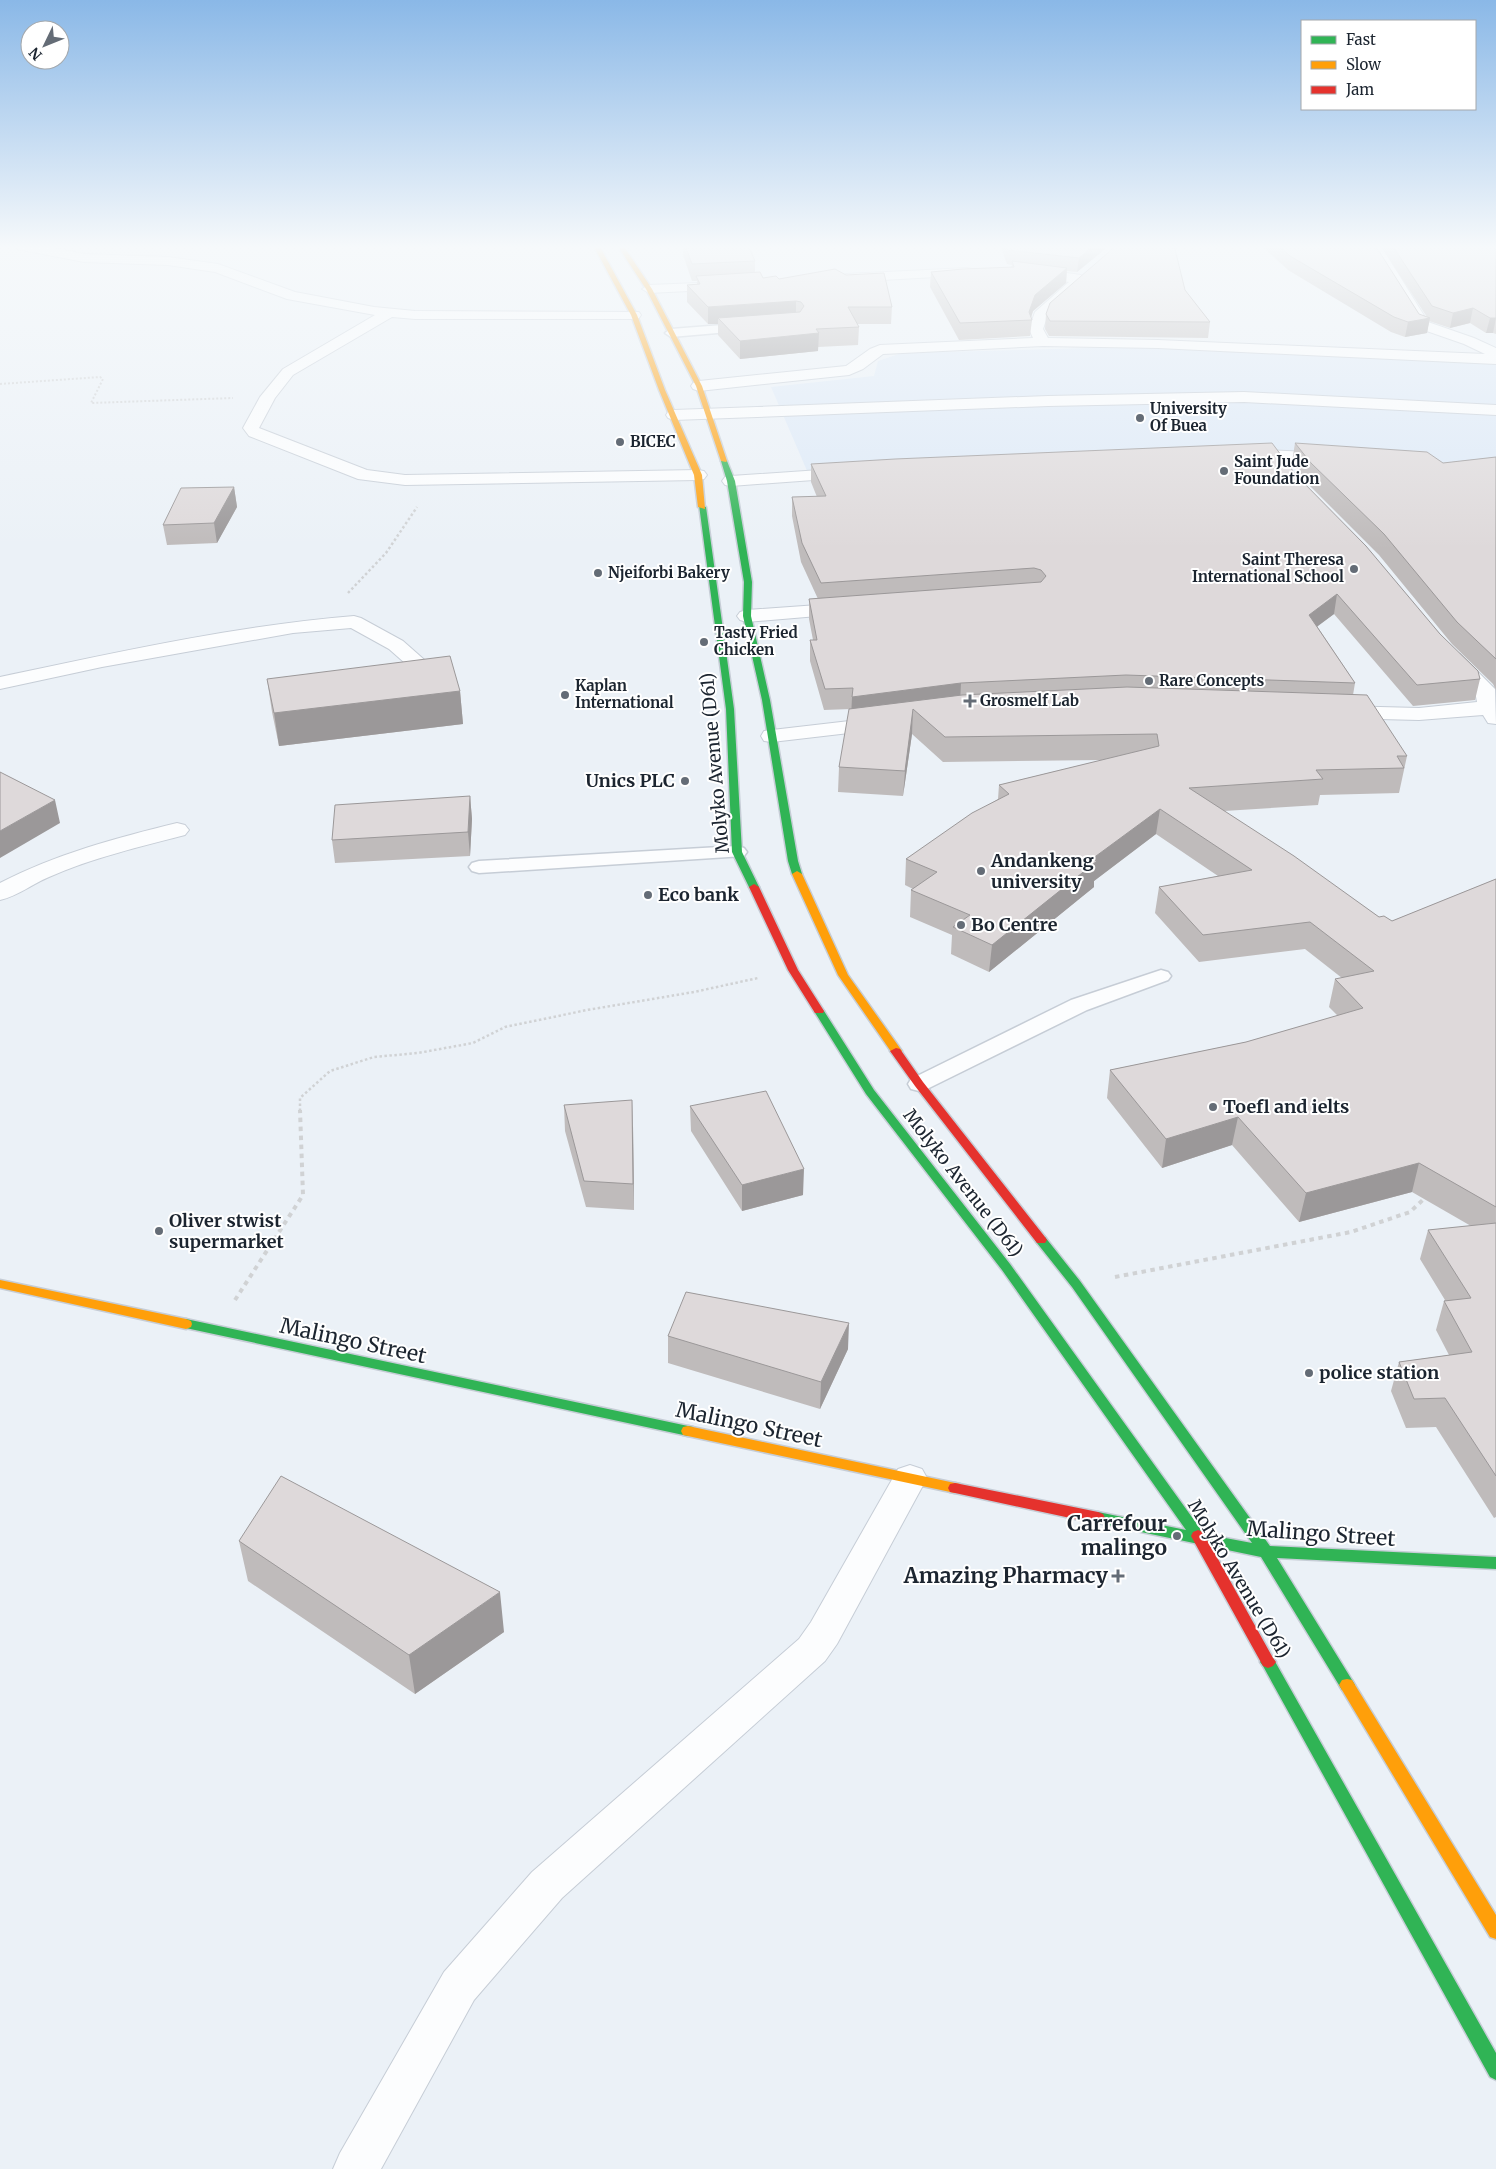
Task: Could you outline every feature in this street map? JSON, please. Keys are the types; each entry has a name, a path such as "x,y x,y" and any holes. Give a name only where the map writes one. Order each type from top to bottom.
{"main road":[{"name":"Molyko Avenue (D61)","path":"646,346 698,475 730,709 738,852 793,970 870,1092 1006,1267 1200,1540 1496,2071"},
{"name":"Molyko Avenue (D61)","path":"678,346 698,386 731,481 748,582 747,616 772,736 793,861 801,885 843,975 919,1084 1076,1284 1266,1552 1496,1931"},
{"name":"Malingo Street","path":"0,1284 1200,1540 1266,1552 1496,1563"}],"street":[{"path":"332,346 288,372 268,397 251,428 255,433 364,474 405,480 698,475"},
{"path":"698,386 849,370 857,367 874,352 880,350 957,346"},
{"path":"1208,346 1496,359"},
{"path":"1479,346 1496,354"},
{"path":"674,415 1048,401 1244,397 1496,410"},
{"path":"1232,455 1275,454 1344,459"},
{"path":"1275,454 1290,474"},
{"path":"731,481 865,472"},
{"path":"747,616 865,608"},
{"path":"0,683 102,661 256,633 293,627 354,622 396,645 430,675"},
{"path":"1320,711 1420,714 1494,711 1485,689 1439,643"},
{"path":"772,736 903,720"},
{"path":"0,893 40,872 104,849 176,830"},
{"path":"356,2169 459,1986 547,1885 812,1650 824,1633 910,1478"}],"lane":[{"path":"479,867 738,852"},
{"path":"919,1084 1079,1005 1161,976"}],"path":[{"path":"0,384 100,377 103,379 91,402 94,404 268,397"},
{"path":"354,622 346,595 376,567 394,544 432,480"},
{"path":"216,1330 303,1195 300,1098 330,1072 374,1057 418,1053 473,1043 506,1027 587,1010 694,992 793,970"},
{"path":"1076,1284 1351,1232 1410,1212 1429,1193"}],"shaded area":[{"name":"University Of Buea","path":"1166,346 1496,364 1496,467 1249,450 808,473 771,387 874,376 878,361 902,353"}],"building":[{"path":"1272,443 1296,475 1366,546 1440,634 1478,671 1480,679 1417,685 1337,594 1309,615 1355,683 1126,675 961,683 852,697 853,688 825,689 810,640 817,640 809,599 1041,582 1046,576 1041,570 1034,568 821,583 802,543 792,497 826,496 811,464"},
{"path":"1295,443 1427,452 1443,463 1496,457 1496,659 1457,622 1384,534 1311,463"},
{"path":"234,487 214,523 163,525 181,488"},
{"path":"450,656 460,691 274,713 267,679"},
{"path":"1127,687 1367,695 1407,756 1397,756 1404,768 1316,770 1323,779 1189,788 1294,856 1379,917 1384,916 1392,921 1496,879 1496,1207 1419,1163 1306,1193 1238,1117 1166,1139 1110,1070 1246,1042 1363,1008 1335,979 1374,971 1310,922 1203,935 1159,887 1252,870 1160,809 1092,859 1097,861 992,945 953,927 970,915 911,890 937,872 906,859 972,813 1009,794 999,785 1159,746 1157,734 945,737 913,709 905,771 839,767 849,709 962,695"},
{"path":"0,772 55,800 0,831"},
{"path":"470,796 468,832 332,840 335,805"},
{"path":"766,1091 804,1169 742,1185 690,1106"},
{"path":"632,1100 633,1184 584,1181 564,1105"},
{"path":"1496,1223 1496,1476 1445,1398 1414,1399 1399,1362 1472,1352 1444,1301 1471,1298 1428,1230"},
{"path":"686,1292 849,1323 821,1382 668,1336"},
{"path":"281,1476 500,1592 409,1655 239,1541"}],"traffic: fast":[{"path":"724,461 731,481 748,582 747,616 766,700 793,861 797,874"},
{"path":"702,507 730,709 737,852 754,887"},
{"path":"819,1011 870,1092 1006,1267 1198,1536"},
{"path":"1041,1240 1076,1284 1266,1552 1347,1685"},
{"path":"186,1324 688,1431"},
{"path":"1098,1518 1266,1552 1496,1563"},
{"path":"1268,1662 1496,2071"}],"traffic: slow":[{"path":"646,346 698,475 702,507"},
{"path":"678,346 699,386 724,461"},
{"path":"797,874 843,975 896,1051"},
{"path":"0,1284 186,1324"},
{"path":"688,1431 955,1488"},
{"path":"1347,1685 1496,1931"}],"traffic: jam":[{"path":"754,887 793,970 819,1011"},
{"path":"896,1051 919,1084 1041,1240"},
{"path":"955,1488 1098,1518"},
{"path":"1198,1536 1268,1662"}],"place":[{"name":"University Of Buea","path":"1140,418"},
{"name":"BICEC","path":"620,442"},
{"name":"Saint Jude Foundation","path":"1224,471"},
{"name":"Saint Theresa International School","path":"1354,569"},
{"name":"Njeiforbi Bakery","path":"598,573"},
{"name":"Tasty Fried Chicken","path":"704,642"},
{"name":"Rare Concepts","path":"1149,681"},
{"name":"Kaplan International","path":"565,695"},
{"name":"Grosmelf Lab","path":"970,701"},
{"name":"Unics PLC","path":"685,781"},
{"name":"Andankeng university","path":"981,871"},
{"name":"Eco bank","path":"648,895"},
{"name":"Bo Centre","path":"961,925"},
{"name":"Toefl and ielts","path":"1213,1107"},
{"name":"Oliver stwist supermarket","path":"159,1231"},
{"name":"police station","path":"1309,1373"},
{"name":"Carrefour malingo","path":"1177,1536"},
{"name":"Amazing Pharmacy","path":"1118,1576"}]}
